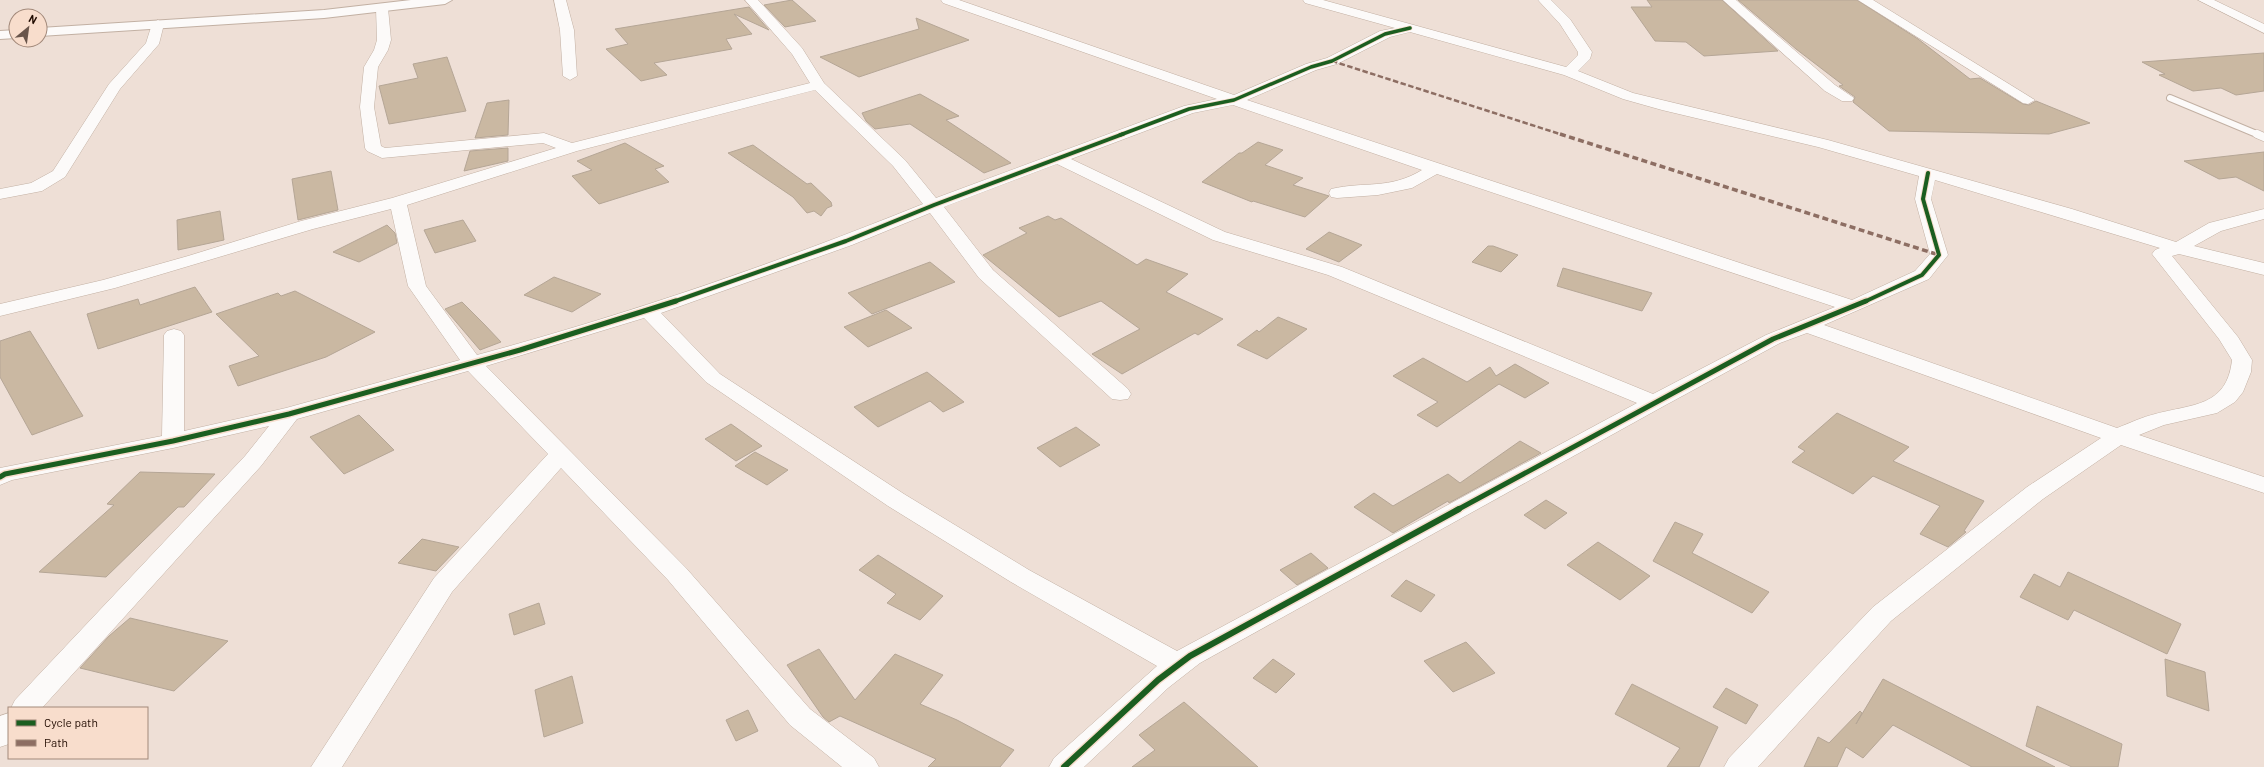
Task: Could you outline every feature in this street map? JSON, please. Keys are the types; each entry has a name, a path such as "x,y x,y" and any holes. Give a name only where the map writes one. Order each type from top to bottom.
{"street":[{"path":"48,31 324,14 445,0"},
{"path":"560,0 567,30 570,76"},
{"path":"751,0 775,25 813,72 818,85 899,162 934,205 986,274 1120,394"},
{"path":"947,0 1234,100 1853,307"},
{"path":"1309,0 1569,72 1628,96 1661,106 1822,143 2066,212 2178,248 2264,269"},
{"path":"1544,0 1565,22 1585,52 1584,56 1569,72"},
{"path":"1729,0 1830,88 1847,98"},
{"path":"1864,0 2028,100"},
{"path":"2204,0 2264,29"},
{"path":"382,8 384,40 371,67 367,107 373,148 382,153 514,139 544,138 571,148"},
{"path":"0,194 36,187 59,174 114,86 152,44 158,24"},
{"path":"0,477 6,474 173,441 289,414 473,364 648,311 846,242 934,205 1189,109 1234,100 1311,67 1332,61 1385,34 1410,28"},
{"path":"0,310 108,284 307,225 398,202 571,148 818,85"},
{"path":"1058,159 1219,236 1335,272 1654,402"},
{"path":"1338,193 1378,190 1412,182 1436,168"},
{"path":"1064,767 1158,680 1190,656 1654,402 1773,339 1853,307 1922,275 1939,255 1927,218 1923,199 1928,173"},
{"path":"398,202 417,286 473,364 677,574 800,717 864,767"},
{"path":"1739,767 1882,614 2035,492 2118,436 2157,420 2209,408 2227,397 2236,386 2241,372 2242,360 2228,337 2161,254 2178,248 2215,227 2264,214"},
{"path":"648,311 713,378 909,508 1020,576 1178,665"},
{"path":"1807,326 2118,436 2264,485"},
{"path":"173,441 174,335"},
{"path":"26,707 242,473 289,414"},
{"path":"326,767 348,735 424,612 443,585 561,454"},
{"path":"0,735 8,726"}],"lane":[{"path":"2170,98 2264,137"}],"building":[{"path":"792,0 816,21 785,27 764,5"},
{"path":"1647,0 1722,0 1778,51 1704,56 1686,42 1655,41 1631,7 1652,7"},
{"path":"1738,0 1857,0 1918,39 1970,79 1980,78 2023,104 2029,105 2036,101 2090,123 2049,134 1889,131 1853,102 1855,97 1839,86 1843,85 1796,49"},
{"path":"749,7 769,30 734,14 752,34 726,39 732,49 654,63 667,75 641,81 606,49 628,44 615,29"},
{"path":"916,18 969,40 859,77 820,57 919,29"},
{"path":"2264,53 2264,91 2236,95 2221,88 2193,91 2159,75 2165,74 2142,62"},
{"path":"447,57 466,111 389,124 379,86 418,78 413,64"},
{"path":"920,94 959,116 946,120 1011,163 984,173 910,124 875,129 866,121 862,113"},
{"path":"509,100 508,135 475,138 487,103"},
{"path":"1258,142 1283,150 1265,165 1303,178 1293,185 1329,196 1305,217 1253,201 1252,202 1202,182 1239,153 1242,153"},
{"path":"625,143 664,166 655,169 669,182 599,204 572,176 592,170 577,161"},
{"path":"753,145 807,184 811,183 831,202 832,206 827,208 821,216 814,211 807,213 793,197 728,153"},
{"path":"508,148 508,161 464,171 470,151"},
{"path":"2264,152 2264,191 2236,177 2219,179 2184,161"},
{"path":"331,171 338,210 298,220 292,179"},
{"path":"220,211 224,240 178,250 177,220"},
{"path":"1048,216 1055,220 1061,218 1137,265 1146,259 1188,274 1166,292 1223,319 1198,335 1195,333 1122,374 1092,354 1140,329 1101,301 1059,317 983,255 1027,233 1019,228"},
{"path":"463,220 476,241 435,253 424,230"},
{"path":"387,225 395,233 397,243 359,262 333,252"},
{"path":"1329,232 1362,245 1339,262 1306,249"},
{"path":"1488,246 1493,246 1518,255 1501,272 1472,262"},
{"path":"930,262 955,282 872,314 848,293"},
{"path":"1563,268 1652,293 1642,311 1557,286"},
{"path":"554,277 601,294 572,312 524,295"},
{"path":"195,287 212,312 98,349 87,314 138,299 140,305"},
{"path":"295,291 375,332 326,357 238,386 229,366 259,356 216,314 278,293 281,296"},
{"path":"462,302 501,342 480,350 445,309"},
{"path":"886,310 912,328 868,347 844,327"},
{"path":"1278,317 1307,329 1267,359 1237,345 1257,330 1259,332"},
{"path":"30,331 83,416 32,435 0,377 0,341"},
{"path":"1423,358 1467,382 1490,367 1496,376 1515,364 1549,383 1525,398 1499,384 1437,427 1417,415 1438,402 1393,376"},
{"path":"927,372 964,402 943,412 930,401 878,427 854,407"},
{"path":"1837,413 1909,447 1893,461 1984,501 1964,531 1966,532 1948,547 1920,534 1940,506 1873,476 1853,494 1792,462 1805,451 1798,447"},
{"path":"359,415 394,450 344,474 310,437"},
{"path":"731,424 762,446 736,461 705,439"},
{"path":"1076,427 1100,445 1060,467 1037,448"},
{"path":"1520,441 1541,453 1449,503 1448,501 1393,533 1354,507 1374,493 1393,506 1448,474 1460,483"},
{"path":"755,452 788,470 767,485 735,466"},
{"path":"140,472 215,474 184,507 178,507 106,577 39,572 114,505 107,504"},
{"path":"1546,500 1567,513 1545,529 1524,515"},
{"path":"1675,522 1703,534 1692,553 1769,592 1752,613 1653,561"},
{"path":"422,539 459,547 436,571 398,563"},
{"path":"1598,542 1650,576 1620,600 1567,565"},
{"path":"1311,553 1328,568 1297,585 1280,570"},
{"path":"878,555 943,596 920,620 887,603 896,594 859,570"},
{"path":"2068,572 2181,624 2167,654 2074,610 2068,620 2020,597 2034,574 2060,587"},
{"path":"1406,580 1435,595 1421,612 1391,596"},
{"path":"539,603 545,624 514,635 509,614"},
{"path":"130,618 228,641 174,691 80,668 109,636"},
{"path":"1466,642 1495,673 1453,692 1424,661"},
{"path":"819,649 855,700 895,654 943,675 920,704 957,720 1014,750 1000,767 928,767 936,759 840,716 829,722 823,717 787,665"},
{"path":"1273,659 1295,674 1276,693 1253,678"},
{"path":"2165,659 2205,672 2209,711 2167,696"},
{"path":"572,676 583,723 544,737 535,690"},
{"path":"1883,679 2055,767 1972,767 1893,725 1863,758 1846,747 1837,767 1804,767 1818,737 1829,743 1860,711 1862,713 1856,724"},
{"path":"1632,684 1718,727 1699,767 1667,767 1680,748 1615,714"},
{"path":"1726,688 1758,705 1746,724 1713,707"},
{"path":"1184,702 1258,767 1132,767 1155,750 1139,735"},
{"path":"2037,706 2122,744 2118,767 2072,767 2026,746"},
{"path":"748,710 758,731 736,741 726,720"}],"marked path":[{"path":"1332,61 1939,255"}],"cycle path":[{"path":"0,477 5,474 173,441 289,414 520,350 648,311 846,241 934,205 1189,109 1234,100 1311,67 1332,61 1385,34 1410,28"},
{"path":"1064,767 1158,680 1190,656 1654,402 1773,339 1853,307 1922,275 1939,255 1927,218 1923,199 1928,173"}]}
